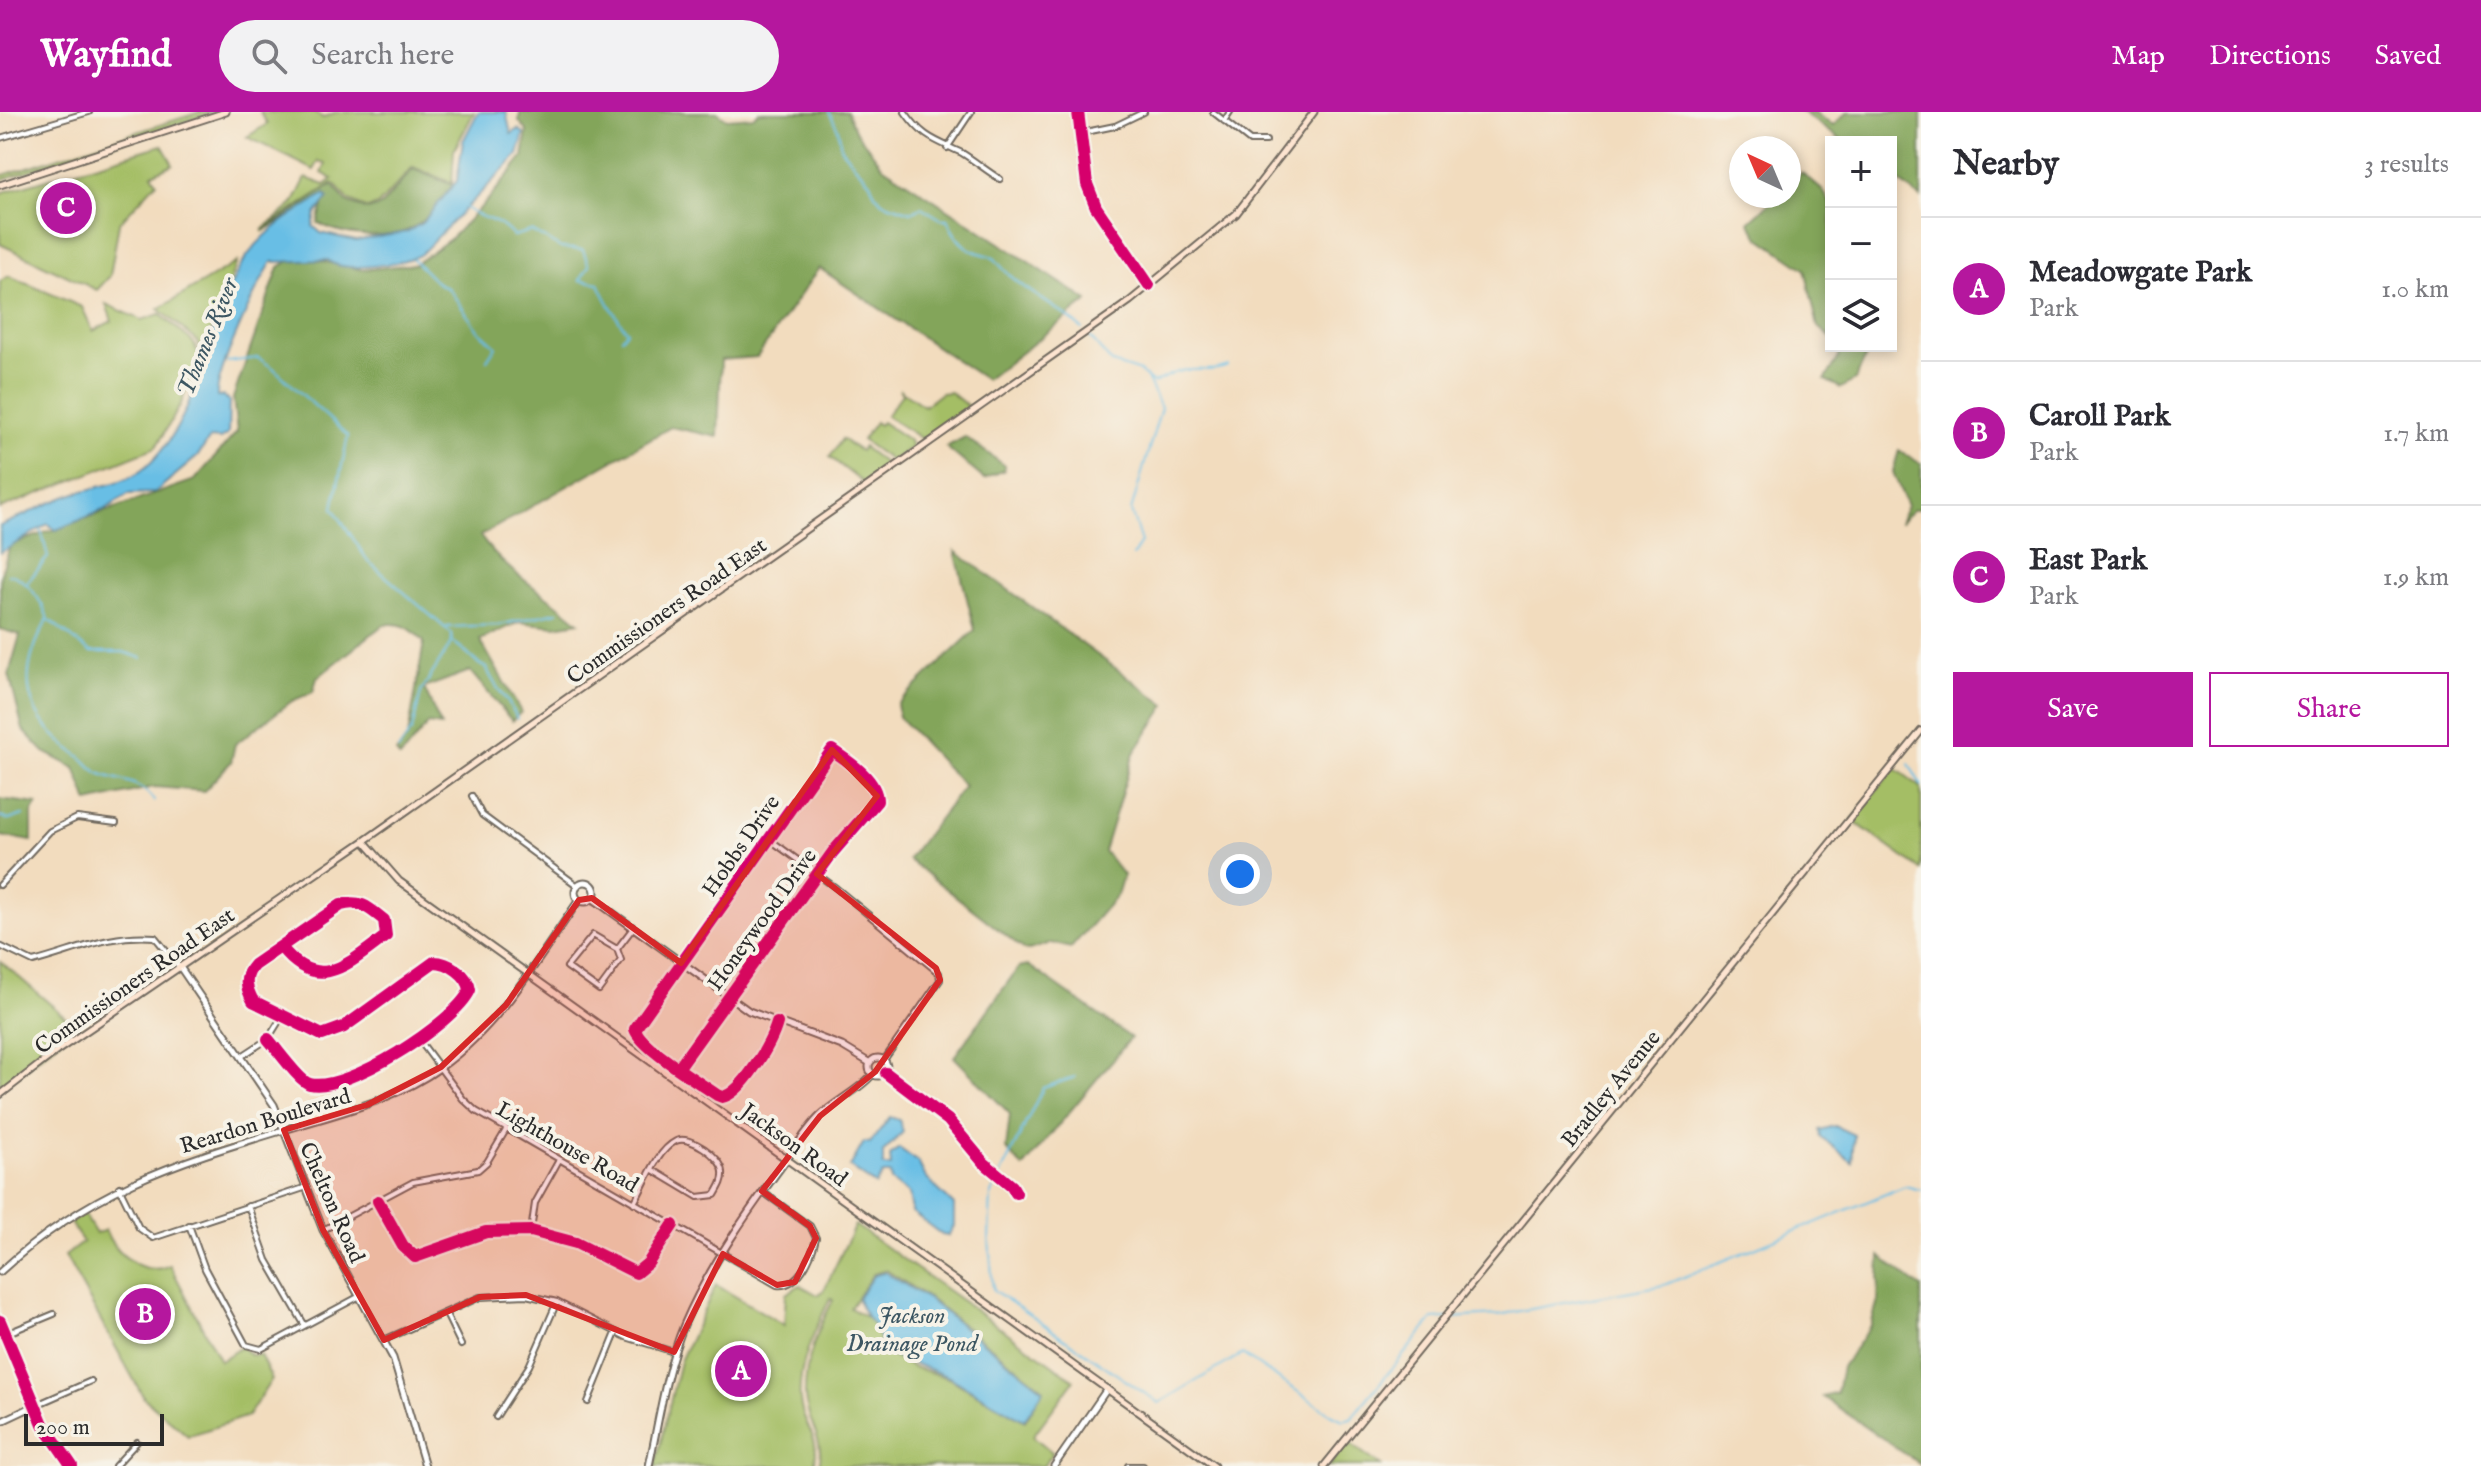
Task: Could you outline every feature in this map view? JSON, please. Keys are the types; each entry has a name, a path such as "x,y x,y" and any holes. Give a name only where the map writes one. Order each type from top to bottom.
{"main road":[{"path":"0,185 226,112"},
{"name":"Commissioners Road East","path":"0,1095 57,1051 364,841 969,417 1149,285 1236,214 1314,112"},
{"name":"Bradley Avenue","path":"1324,1466 1921,731"},
{"name":"Jackson Road","path":"364,841 399,881 1214,1466"}],"street":[{"path":"0,138 89,112"},
{"path":"905,112 922,133 965,155 1000,179"},
{"path":"947,148 971,112"},
{"path":"1078,112 1087,184 1095,205 1149,285"},
{"path":"1081,133 1115,126 1144,112"},
{"path":"1213,112 1250,141 1266,141"},
{"path":"1224,121 1230,112"},
{"name":"Honeywood Drive","path":"679,1067 817,874 874,807 877,796 854,765 832,750"},
{"name":"Hobbs Drive","path":"679,1067 640,1039 635,1029 832,750"},
{"path":"472,796 482,815 578,886 591,884 594,891 592,898"},
{"path":"0,885 50,831 77,818 116,823"},
{"path":"769,839 939,973 940,980 884,1060 886,1073 948,1120 983,1162 1016,1193"},
{"path":"578,886 575,894 579,900 592,898 749,1011 842,1046 870,1063 872,1075 862,1087 820,1116 762,1191 723,1254 685,1323 674,1352 649,1466"},
{"name":"Reardon Boulevard","path":"0,1272 52,1226 119,1187 165,1167 367,1105 441,1067 483,1030 529,972 579,900"},
{"path":"268,1039 302,1080 320,1084 383,1062 420,1041 469,993 468,980 444,963 434,962 338,1031 322,1035 281,1018 253,1001 246,983 254,965 341,905 353,901 363,904 387,926 386,936 335,971 318,974 304,970 281,947"},
{"path":"617,949 633,928"},
{"path":"0,946 33,962 95,940 133,935 155,937 180,967"},
{"path":"593,935 617,949 621,960 599,990 567,967 593,935"},
{"name":"Chelton Road","path":"180,967 274,1105 323,1230 384,1340 404,1388 425,1466"},
{"path":"242,1056 268,1039 281,1018"},
{"path":"679,1067 717,1095 728,1096 771,1040 777,1023"},
{"name":"Lighthouse Road","path":"420,1041 463,1099 507,1129 777,1285 787,1286 795,1282 816,1238 810,1226 762,1191"},
{"path":"870,1063 878,1058 884,1060"},
{"path":"872,1075 881,1077 886,1073"},
{"path":"323,1230 413,1182 478,1170 487,1162 507,1129"},
{"path":"634,1203 653,1170 666,1148 680,1139 688,1140 715,1158 721,1165 723,1177 715,1195 706,1198 653,1170"},
{"path":"531,1231 535,1203 560,1159"},
{"path":"119,1187 144,1235 153,1238 304,1188"},
{"path":"378,1201 403,1246 415,1257 486,1232 531,1231 576,1243 636,1273 648,1263 673,1225"},
{"path":"248,1206 267,1260 304,1324"},
{"path":"189,1225 205,1269 246,1345 261,1349 360,1296"},
{"path":"384,1340 480,1297 501,1294 541,1297 557,1302 616,1333 674,1352"},
{"path":"496,1417 529,1366 557,1302"},
{"path":"8,1333 54,1314"},
{"path":"446,1314 461,1345"},
{"path":"0,1321 8,1333 34,1406 72,1466"},
{"path":"588,1402 616,1333"},
{"path":"0,1422 91,1381"},
{"path":"1054,1466 1107,1389"},
{"path":"115,1466 137,1442"},
{"path":"1128,1466 1143,1466"}],"highlighted area":[{"path":"832,750 877,796 817,874 936,968 940,980 875,1072 820,1116 762,1191 810,1226 816,1238 795,1282 777,1285 723,1254 674,1352 526,1295 480,1297 384,1340 323,1230 284,1130 367,1105 441,1067 506,1005 579,900 592,898 681,963"}],"green space":[{"path":"200,112 215,112 0,180 0,176"},
{"path":"260,112 314,112 323,118 336,112 474,112 454,150 452,183 413,167 379,204 368,209 350,201 333,183 262,230 293,204 306,178 325,185 333,179 322,173 326,164 319,161 314,170 247,137 267,124"},
{"path":"520,112 717,112 727,119 753,117 759,112 847,112 856,132 884,167 1088,301 986,380 819,268 757,357 721,360 718,437 671,427 480,536 514,572 579,622 555,626 519,622 480,640 521,712 512,721 470,671 424,688 441,726 428,724 400,758 396,753 408,736 424,642 406,627 383,625 317,678 313,692 292,701 235,744 231,762 204,791 154,787 88,802 75,768 44,752 23,730 9,674 20,635 0,629 0,577 10,545 195,480 237,432 233,398 279,267 298,256 363,270 415,264 450,239 523,157 527,131 519,121"},
{"path":"1802,112 1814,112 1833,126 1847,112 1921,112 1921,198 1897,180 1897,136 1836,136"},
{"path":"162,145 173,164 152,174 157,182 119,223 110,276 97,290 0,244 0,193"},
{"path":"413,169 453,185 429,215 410,229 369,236 329,228 318,223 326,195 262,232 332,185 348,203 368,210 381,206"},
{"path":"1801,172 1823,191 1825,333 1818,327 1805,269 1759,237 1749,222 1764,208 1801,208"},
{"path":"237,262 202,353 196,340 159,309"},
{"path":"9,276 82,307 93,331 112,321 106,304 142,320 160,314 193,342 200,357 180,406 156,447 0,509 0,281"},
{"path":"1839,352 1868,352 1855,380 1841,388 1825,380"},
{"path":"899,389 924,406 941,393 950,392 970,408 922,439 886,416 902,394"},
{"path":"875,422 879,425 882,422 910,441 912,447 891,461 862,440"},
{"path":"965,437 1004,465 1004,470 984,479 946,447"},
{"path":"842,439 860,451 863,447 883,462 884,467 863,483 830,457"},
{"path":"1899,450 1921,464 1921,509 1914,509 1899,523 1907,506 1893,472"},
{"path":"955,551 1166,705 1134,753 1104,851 1123,875 1117,895 1071,948 1051,943 1026,951 908,859 964,786 899,717 897,704 975,630"},
{"path":"1895,768 1921,787 1921,870 1852,820"},
{"path":"0,799 38,804 32,813 32,841 0,836"},
{"path":"0,961 77,1027 0,1088"},
{"path":"1028,965 1131,1038 1023,1168 1006,1149 1010,1114 954,1057 1019,967"},
{"path":"84,1214 96,1234 105,1230 116,1247 132,1261 150,1268 170,1265 220,1361 241,1347 251,1355 260,1355 272,1379 248,1416 188,1436 144,1398 65,1256 83,1242 70,1223"},
{"path":"855,1225 1074,1380 1033,1436 1053,1453 1043,1466 819,1466 820,1447 808,1413 805,1383 813,1346 833,1300 830,1298 801,1373 800,1400 814,1439 814,1466 655,1466 680,1361 716,1285 784,1325 786,1294 800,1285 818,1295 824,1290","holes":["886,1270 930,1299 1044,1389 1025,1421 948,1378 913,1367 881,1351 873,1324 850,1308 873,1274"]},
{"path":"1880,1256 1921,1288 1921,1465 1823,1397 1837,1393 1842,1367 1871,1325 1878,1301"},
{"path":"1348,1442 1381,1466 1329,1466"}],"water":[{"path":"478,112 506,112 511,134 518,129 524,133 518,155 421,254 388,264 359,267 328,260 272,262 238,329 218,385 217,397 224,396 229,401 228,434 220,439 210,438 197,457 154,493 128,494 106,509 56,530 48,524 0,553 0,526 69,495 131,476 146,467 164,447 191,398 230,288 242,264 268,233 325,194 328,198 316,214 313,226 321,233 356,241 407,232 422,223 457,181 463,141"},
{"path":"890,1117 899,1120 903,1132 883,1152 883,1166 891,1166 890,1155 899,1148 918,1162 926,1178 954,1205 954,1226 948,1236 942,1235 912,1212 909,1194 891,1181 890,1174 883,1174 875,1185 850,1167 864,1142 870,1143"},
{"path":"1835,1126 1854,1135 1852,1162 1821,1137 1820,1130"},
{"name":"Jackson Drainage Pond","path":"885,1272 929,1300 1044,1390 1024,1420 949,1377 882,1351 877,1332 858,1298 873,1276"}],"waterway":[{"path":"829,112 838,129 841,149 870,182 882,202 911,212 921,207 941,219 947,219 965,246 994,258 1015,280 1082,329"},
{"path":"466,208 494,221 513,236 531,231 561,248 583,250 589,266 580,280 599,283 627,331 621,338"},
{"path":"413,259 436,282 449,289 477,329 496,346 487,360"},
{"path":"1089,336 1112,363 1140,372 1153,383 1180,371 1213,370 1228,366"},
{"path":"228,362 258,358 348,436 333,508 368,561 452,634 452,642 421,692 412,730 398,750"},
{"path":"1133,556 1141,542 1131,511 1161,408 1146,376"},
{"path":"26,584 48,557 41,530"},
{"path":"8,574 27,585 38,598 48,619 31,659 28,677 30,694 45,726 95,770 137,785 154,801"},
{"path":"447,627 499,625 557,612"},
{"path":"48,619 90,652 123,652 142,658"},
{"path":"452,642 487,668 517,719"},
{"path":"1909,764 1921,785"},
{"path":"0,817 9,820 23,815"},
{"path":"1075,1077 1043,1088 991,1194 989,1238 993,1290 1159,1403 1242,1354 1331,1414 1343,1420 1351,1418 1433,1319 1498,1315 1664,1285 1905,1186 1921,1190"}],"cycle path":[{"path":"1078,112 1087,184 1096,207 1149,285"},
{"path":"679,1067 833,852 877,801 867,778 832,750 635,1029 659,1055 722,1097 730,1094 747,1077 763,1054 777,1023"},
{"path":"268,1039 306,1082 327,1084 348,1078 398,1053 444,1020 470,990 466,979 457,970 434,962 344,1027 322,1035 253,1001 247,983 248,974 254,965 341,905 359,904 384,920 386,936 358,957 333,970 320,972 308,969 281,947"},
{"path":"886,1073 948,1120 983,1162 1016,1193"},
{"path":"378,1201 403,1246 415,1257 486,1232 531,1231 576,1243 636,1273 648,1263 673,1225"},
{"path":"0,1321 43,1424 72,1466"}],"place":[{"name":"East Park","path":"66,208"},
{"name":"Caroll Park","path":"145,1314"},
{"name":"Meadowgate Park","path":"741,1371"}],"water label":[{"name":"Thames River","path":"207,337"}]}
